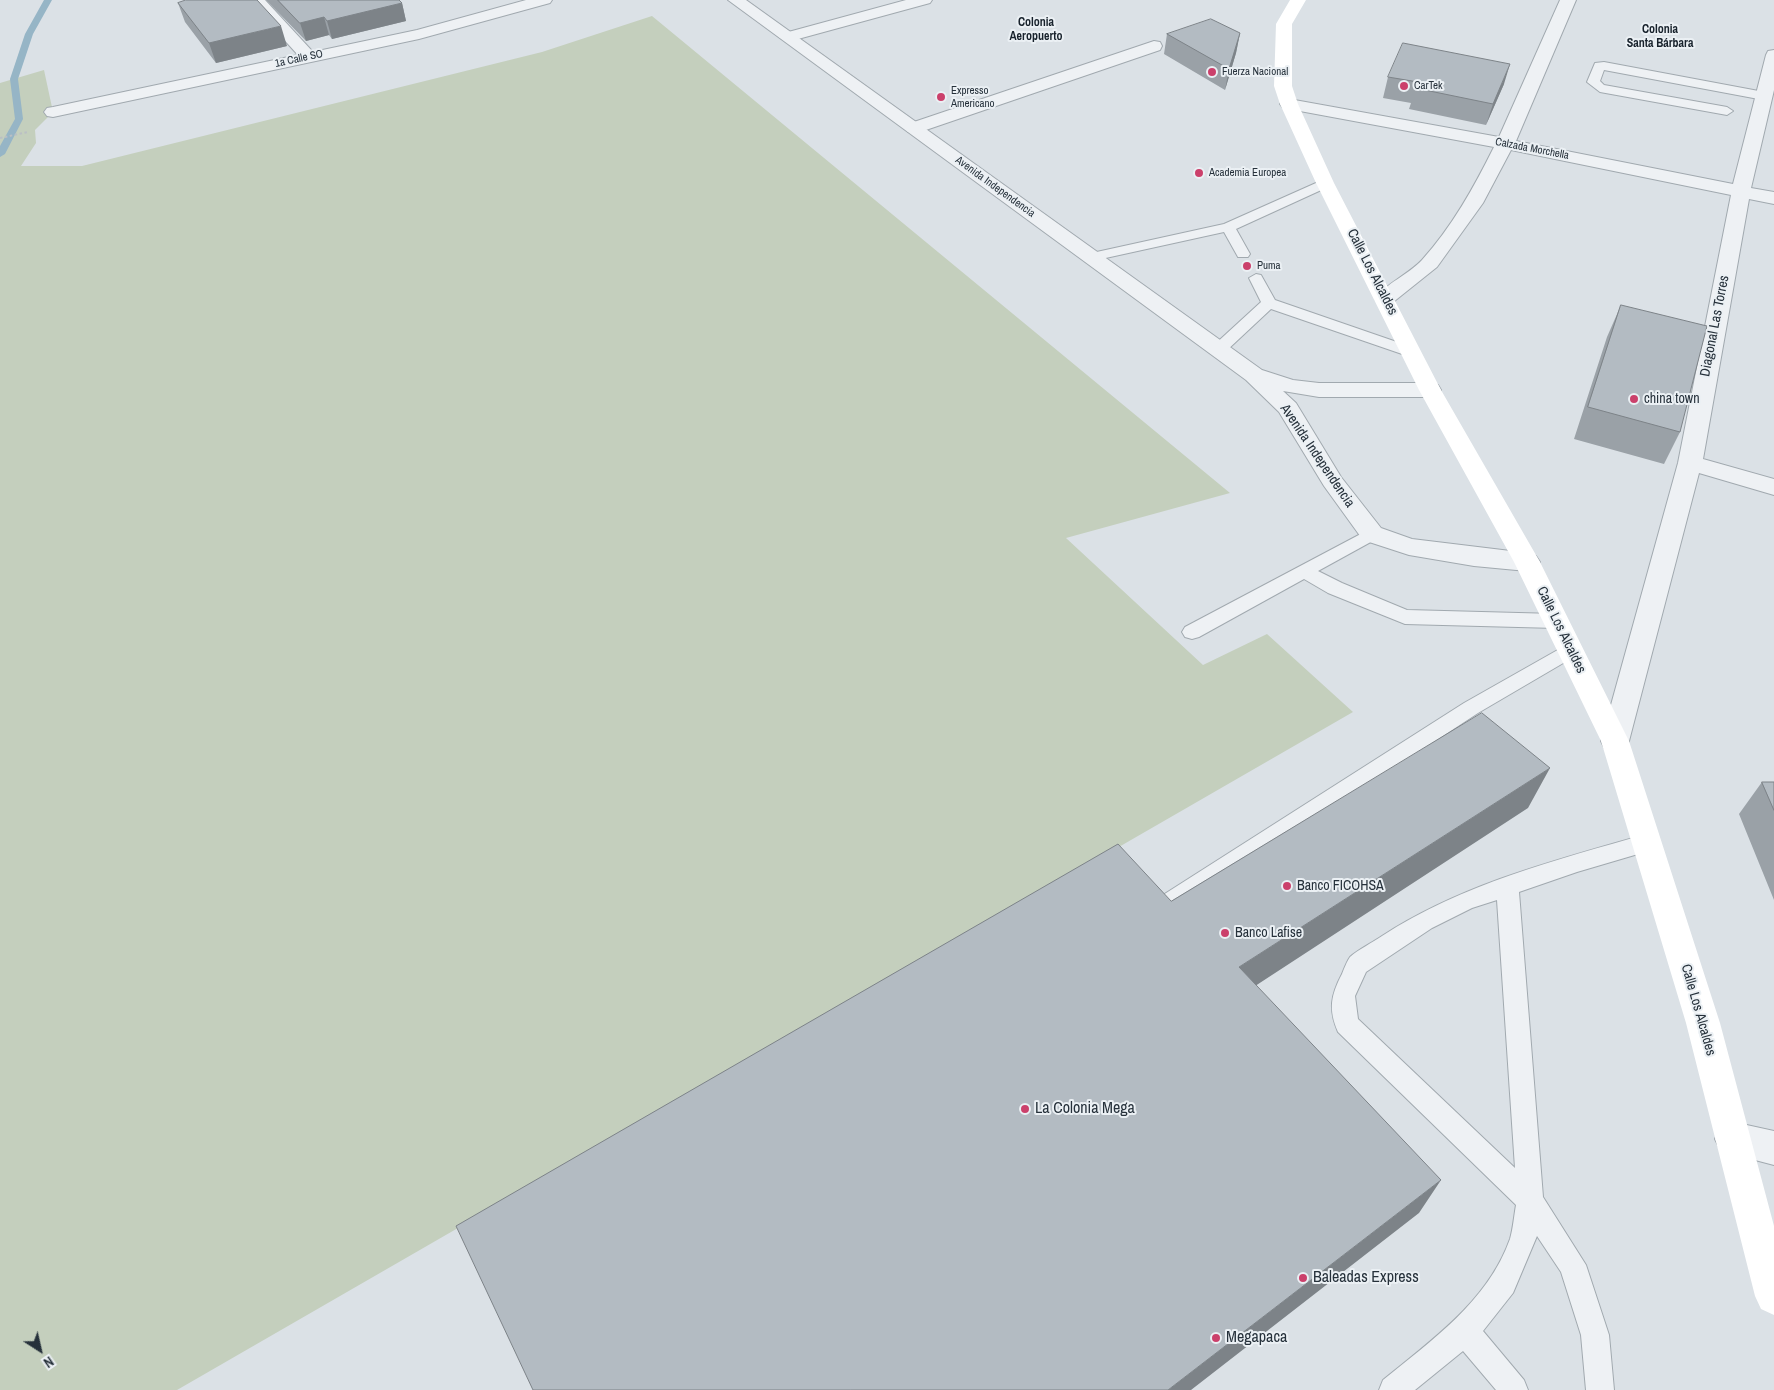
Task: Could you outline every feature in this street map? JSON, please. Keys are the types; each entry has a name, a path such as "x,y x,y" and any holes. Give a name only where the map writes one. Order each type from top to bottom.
{"main road":[{"name":"Calle Los Alcaldes","path":"1298,0 1284,24 1283,86 1289,104 1325,183 1430,390 1527,562 1615,742 1703,1023 1774,1296"}],"street":[{"path":"256,0 309,57"},
{"name":"1a Calle SO","path":"53,112 419,34 512,4 544,0"},
{"name":"Avenida Independencia","path":"736,0 1254,375 1288,408 1332,481 1372,534"},
{"path":"787,37 924,0"},
{"path":"1385,299 1429,265 1470,209 1506,144 1568,0"},
{"path":"914,128 1154,46"},
{"name":"Diagonal Las Torres","path":"1615,742 1690,463 1741,190 1774,55"},
{"name":"Calzada Morchella","path":"1289,104 1506,144 1774,198"},
{"name":"Avenida Independencia","path":"1254,375 1290,386 1320,390 1430,390"},
{"path":"1690,463 1774,487"},
{"path":"1372,534 1409,547 1474,557 1527,562"},
{"path":"1733,1139 1774,1148"}],"lane":[{"path":"1727,111 1600,88 1594,82 1599,66 1604,66 1764,96"},
{"path":"1092,257 1228,227 1325,183"},
{"path":"1228,227 1243,254"},
{"path":"1256,278 1269,303 1411,352"},
{"path":"1219,349 1269,303"},
{"path":"1192,632 1372,534"},
{"path":"1304,571 1335,588 1405,617 1556,621"},
{"path":"1171,902 1471,708 1570,650"},
{"path":"1600,1390 1595,1335 1572,1265 1530,1201 1347,1024 1343,996 1358,965 1395,938 1424,921 1465,901 1576,863 1647,843"},
{"path":"1393,1390 1465,1331 1503,1283 1523,1241 1530,1201 1507,887"},
{"path":"1465,1331 1514,1390"}],"path":[{"path":"0,138 26,132"}],"green space":[{"path":"652,16 1230,493 1066,538 1203,665 1267,634 1353,712 177,1390 0,1390 0,83 44,70 53,112 35,130 36,143 21,166 82,166 542,52"}],"building":[{"path":"186,0 257,0 281,26 209,43 178,3"},
{"path":"278,0 399,0 402,3 327,21 324,17 300,23"},
{"path":"1211,19 1240,33 1229,69 1167,34"},
{"path":"1403,43 1510,64 1493,104 1415,88 1418,82 1388,77"},
{"name":"china town","path":"1621,305 1707,326 1680,432 1588,407"},
{"name":"La Colonia Mega","path":"1482,713 1550,768 1239,967 1441,1180 1168,1390 533,1390 456,1226 1118,844 1171,901"},
{"path":"1762,782 1774,782 1774,810"}],"waterway":[{"path":"0,154 19,119 14,79 29,34 48,0"}],"place":[{"name":"Fuerza Nacional","path":"1212,72"},
{"name":"CarTek","path":"1404,86"},
{"name":"Expresso Americano","path":"941,97"},
{"name":"Academia Europea","path":"1199,173"},
{"name":"Puma","path":"1247,266"},
{"name":"china town","path":"1634,399"},
{"name":"Banco FICOHSA","path":"1287,886"},
{"name":"Banco Lafise","path":"1225,933"},
{"name":"La Colonia Mega","path":"1025,1109"},
{"name":"Baleadas Express","path":"1303,1278"},
{"name":"Megapaca","path":"1216,1338"}],"district":[{"name":"Colonia Aeropuerto","path":"1036,30"},
{"name":"Colonia Santa Bárbara","path":"1660,37"}]}
